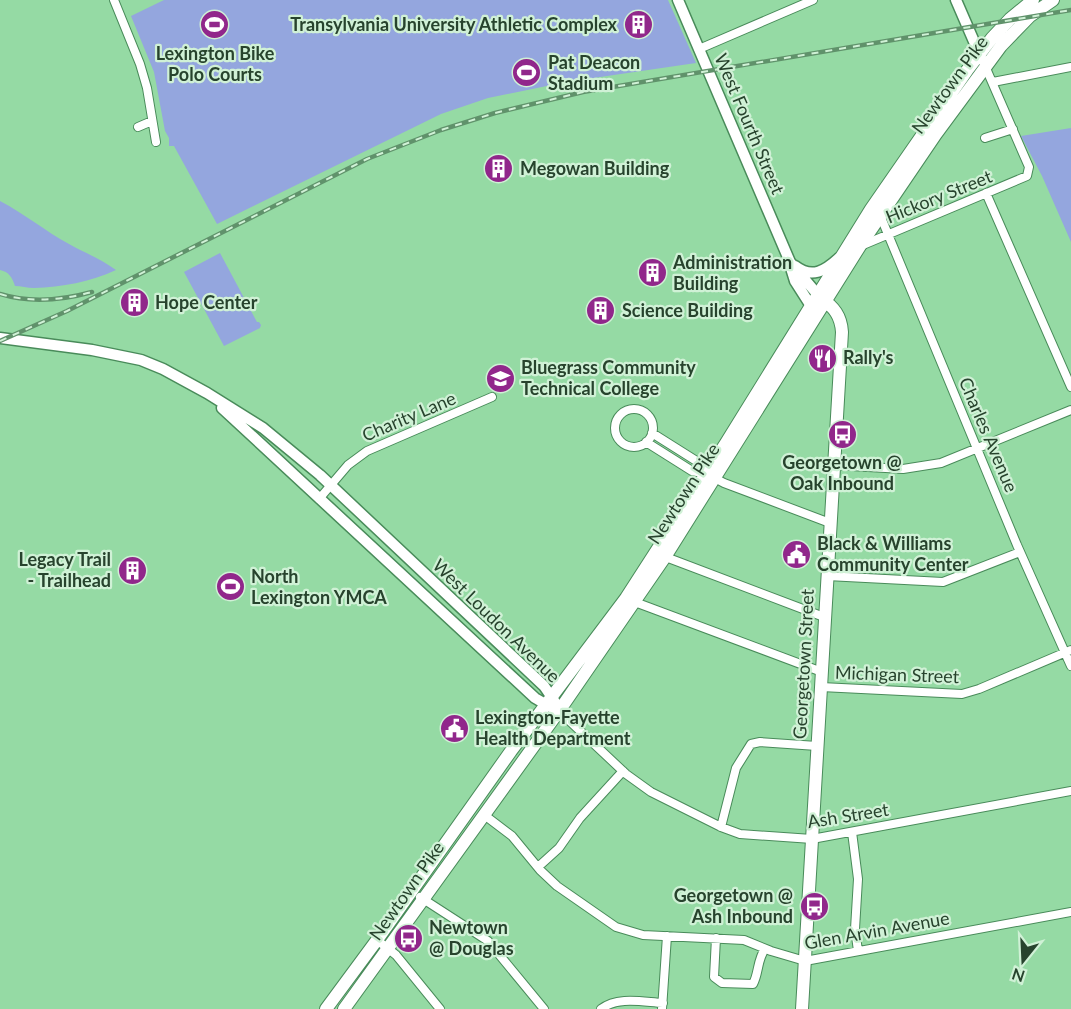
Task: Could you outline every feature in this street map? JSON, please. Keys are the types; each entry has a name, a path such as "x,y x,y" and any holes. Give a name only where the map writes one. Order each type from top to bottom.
{"main road":[{"name":"West Fourth Street","path":"678,0 790,262 795,281 818,301"},
{"path":"956,0 985,66"},
{"name":"Newtown Pike","path":"344,1009 559,711 711,477 818,301 842,256 892,178 979,54 1010,19 1033,0"},
{"name":"Newtown Pike","path":"818,301 860,246 985,66 1018,27 1053,0"},
{"path":"790,262 807,273 817,273 842,256"},
{"name":"Georgetown Street","path":"802,1009 842,332 839,317 833,307 818,301"},
{"name":"West Loudon Avenue","path":"0,338 134,358 162,369 207,393 263,428 331,486 544,686 548,701"},
{"name":"West Loudon Avenue","path":"207,393 535,698 548,701 559,711"},
{"name":"Newtown Pike","path":"326,1009 548,701 630,600"}],"street":[{"path":"114,0 140,64 156,142"},
{"path":"699,48 813,0"},
{"path":"985,66 1013,129 985,138"},
{"path":"993,82 1071,68"},
{"path":"138,127 152,121"},
{"name":"Hickory Street","path":"860,246 1027,176 1029,167 1013,129"},
{"path":"986,193 1071,387"},
{"name":"Charles Avenue","path":"880,215 1020,552 1068,652 1071,666"},
{"name":"Charity Lane","path":"319,499 348,465 367,451 492,397"},
{"path":"632,409 644,412 651,419 652,433 646,442 629,446 619,439 615,426 620,415 632,409"},
{"path":"833,465 886,469 917,468 941,464 1071,410"},
{"path":"652,433 698,462 711,477"},
{"path":"646,442 692,471 830,523"},
{"path":"827,576 943,582 1020,552"},
{"path":"660,555 824,617"},
{"name":"Michigan Street","path":"630,600 822,672"},
{"name":"Michigan Street","path":"821,687 962,694 1068,652"},
{"name":"Ash Street","path":"559,711 623,771 651,792 740,834 812,839 1071,791"},
{"path":"721,827 736,768 751,744 760,742 817,746"},
{"path":"537,867 560,848 580,818 623,771"},
{"name":"Glen Arvin Avenue","path":"483,814 512,836 537,867 557,886 616,927 635,934 744,940 805,961 1071,912"},
{"path":"852,832 858,879 855,929 858,951"},
{"path":"411,892 488,941 544,1009"},
{"path":"601,1009 620,1001 662,1006 667,936"},
{"path":"716,938 714,977 722,983 753,984 758,961 765,949"},
{"path":"377,940 388,948 440,1009"}],"shaded area":[{"path":"164,0 668,0 696,63 566,82 488,98 441,114 217,224 174,146 169,146 154,72 131,16"},
{"path":"1071,128 1071,242 1042,176 1021,136"},
{"path":"0,201 60,239 116,270 86,281 65,285 34,288 15,286 10,275 0,270"},
{"path":"220,253 257,322 261,325 260,328 224,346 184,272"}],"railway":[{"path":"0,341 67,311 367,159 441,130 495,113 583,92 1071,10"},
{"path":"0,294 23,299 46,299 92,292"}],"place":[{"name":"Lexington Bike Polo Courts","path":"215,25"},
{"name":"Transylvania University Athletic Complex","path":"638,25"},
{"name":"Pat Deacon Stadium","path":"527,73"},
{"name":"Megowan Building","path":"499,169"},
{"name":"Administration Building","path":"652,273"},
{"name":"Hope Center","path":"134,303"},
{"name":"Science Building","path":"601,311"},
{"name":"Rally's","path":"822,358"},
{"name":"Bluegrass Community Technical College","path":"500,378"},
{"name":"Georgetown @ Oak Inbound","path":"842,434"},
{"name":"Black & Williams Community Center","path":"796,554"},
{"name":"Legacy Trail - Trailhead","path":"132,570"},
{"name":"North Lexington YMCA","path":"230,587"},
{"name":"Lexington-Fayette Health Department","path":"454,728"},
{"name":"Georgetown @ Ash Inbound","path":"814,906"},
{"name":"Newtown @ Douglas","path":"408,938"}]}
